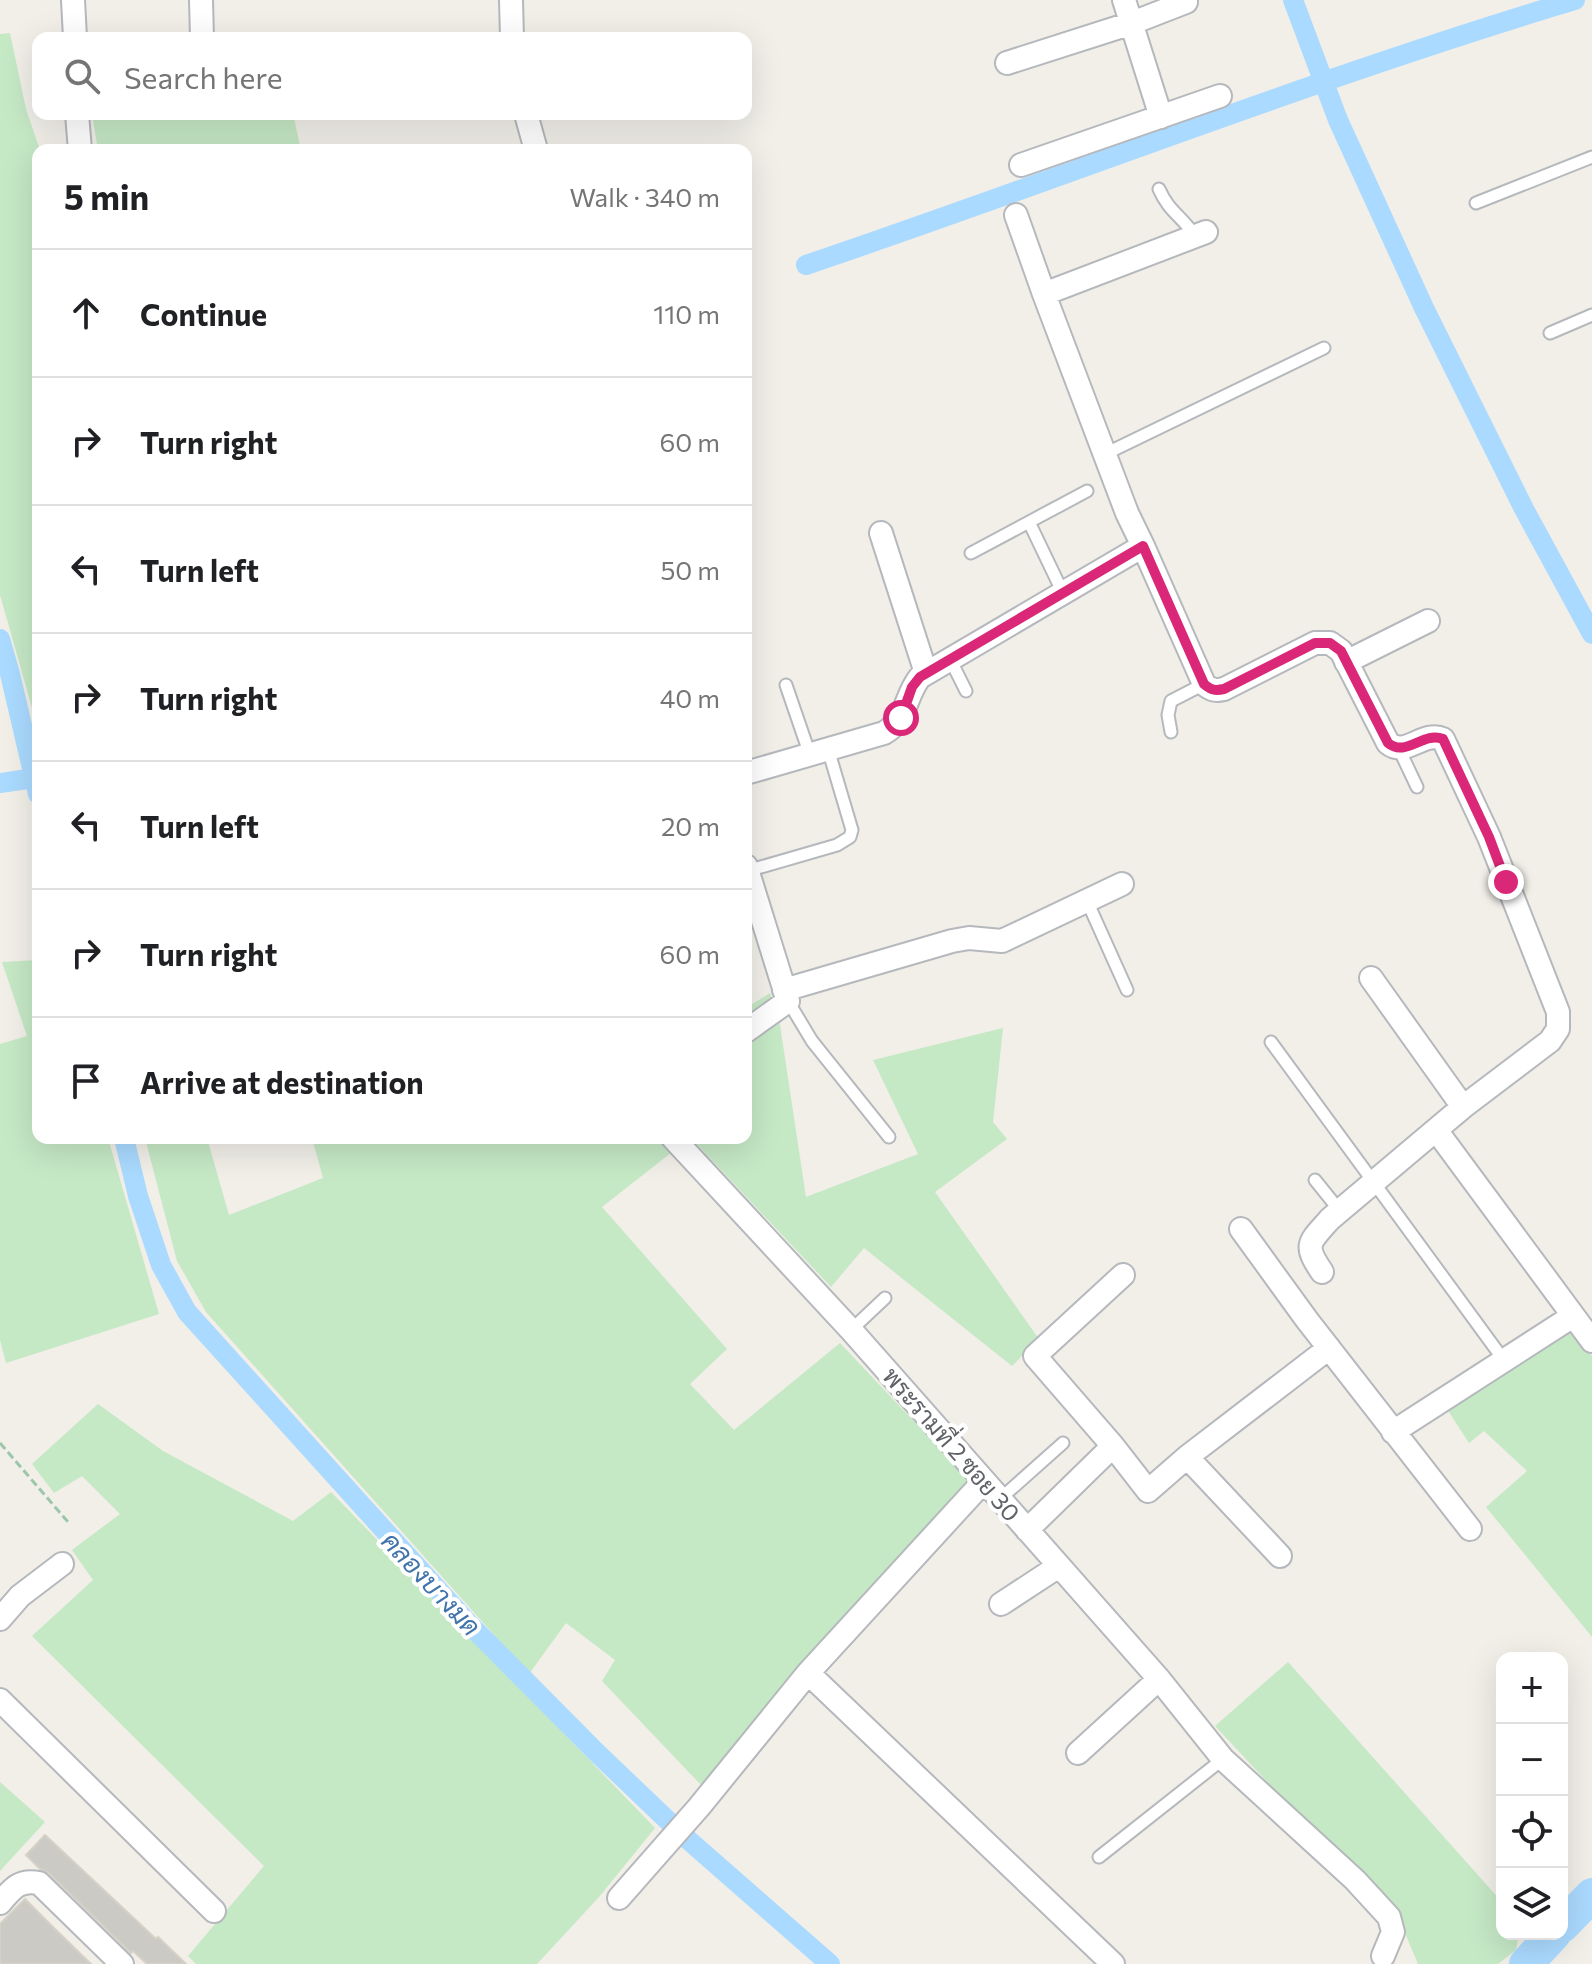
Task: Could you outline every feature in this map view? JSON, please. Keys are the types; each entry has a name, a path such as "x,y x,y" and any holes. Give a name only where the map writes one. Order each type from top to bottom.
{"street":[{"path":"73,0 75,32"},
{"path":"201,0 202,32"},
{"path":"511,0 512,32"},
{"path":"1124,0 1161,117"},
{"path":"1007,63 1132,23 1186,2"},
{"path":"1021,165 1220,96"},
{"path":"78,120 80,144"},
{"path":"528,120 534,144"},
{"path":"1016,215 1127,513 1204,684 1216,691 1224,689 1315,643 1330,643 1341,651 1388,743 1399,749 1431,737 1443,739 1489,837 1558,1012 1558,1029 1550,1041 1463,1107 1340,1211 1312,1240 1309,1252 1322,1272"},
{"path":"1044,294 1200,234"},
{"path":"881,533 926,673"},
{"path":"752,771 884,733 901,718 912,687 926,673 1143,546"},
{"path":"1346,662 1428,621"},
{"path":"752,1026 786,996 952,941 969,938 1002,941 1122,884"},
{"path":"752,903 786,996"},
{"path":"1371,978 1463,1107"},
{"path":"1436,1130 1592,1341"},
{"name":"พระรามที่ 2 ซอย 30","path":"679,1144 851,1330 1159,1679 1223,1759 1355,1880 1389,1917 1393,1932 1383,1956"},
{"path":"1241,1229 1470,1529"},
{"path":"1123,1275 1035,1356 1148,1491 1187,1457 1329,1348"},
{"path":"1393,1432 1573,1316"},
{"path":"1027,1530 1113,1446"},
{"path":"1187,1457 1280,1556"},
{"path":"619,1898 692,1815 808,1673 984,1481"},
{"path":"0,1619 20,1596 62,1564"},
{"path":"1001,1604 1059,1566"},
{"path":"808,1673 1113,1964"},
{"path":"1078,1753 1159,1679"},
{"path":"0,1700 214,1911"},
{"path":"0,1903 16,1884 28,1881 39,1883 122,1964"}],"lane":[{"path":"1476,203 1592,157"},
{"path":"1159,189 1167,206 1200,234"},
{"path":"1550,333 1592,315"},
{"path":"1105,454 1324,348"},
{"path":"971,553 1087,491"},
{"path":"1029,522 1063,593"},
{"path":"950,659 966,691"},
{"path":"1171,732 1168,715 1171,701 1204,684"},
{"path":"752,867 837,845 850,837 852,830 786,685"},
{"path":"1399,749 1417,787"},
{"path":"1087,901 1127,990"},
{"path":"786,996 812,1041 889,1137"},
{"path":"1271,1042 1503,1359"},
{"path":"1315,1180 1340,1211"},
{"path":"851,1330 885,1298"},
{"path":"1000,1499 1063,1443"},
{"path":"1099,1857 1223,1759"}],"path":[{"path":"0,1443 68,1522"}],"green space":[{"path":"10,33 26,109 38,144 32,144 32,708 0,595 0,34"},
{"path":"93,120 294,120 300,144 97,144"},
{"path":"32,960 32,1144 110,1144 159,1314 6,1363 0,1340 0,1044 27,1036 2,962"},
{"path":"770,993 780,1025 806,1197 918,1154 873,1060 1003,1028 993,1122 1007,1139 935,1192 1039,1339 1012,1366 864,1248 831,1287 697,1144 752,1144 752,1004"},
{"path":"147,1144 209,1144 229,1215 323,1178 314,1144 682,1144 602,1207 727,1349 690,1384 734,1430 840,1343 972,1483 701,1785 602,1681 615,1660 566,1623 529,1674 206,1312 177,1261"},
{"path":"1570,1329 1592,1356 1592,1637 1486,1507 1527,1471 1484,1431 1469,1443 1447,1409"},
{"path":"98,1404 163,1451 293,1521 331,1492 655,1828 599,1897 537,1964 196,1964 188,1956 264,1866 32,1636 93,1580 72,1550 120,1514 82,1476 54,1493 32,1464"},
{"path":"1288,1662 1496,1895 1496,1940 1518,1940 1516,1950 1498,1964 1418,1964 1402,1926 1215,1726"},
{"path":"0,1782 45,1822 0,1871"}],"building":[{"path":"45,1835 186,1964 147,1964 133,1951 131,1953 49,1873 26,1855"},
{"path":"25,1899 91,1964 0,1964 0,1924"}],"waterway":[{"path":"1293,0 1338,120 1424,308 1524,509 1592,634"},
{"path":"806,265 1285,95 1575,0"},
{"name":"คลองบางมด","path":"0,639 32,768"},
{"path":"0,783 32,778"},
{"name":"คลองบางมด","path":"125,1144 138,1196 161,1265 187,1312 469,1624 685,1837 830,1964"},
{"path":"1568,1920 1592,1895"},
{"path":"1526,1964 1548,1940"}],"route":[{"path":"901,718 912,687 920,677 1143,546 1204,684 1209,688 1216,691 1224,689 1315,643 1330,643 1341,651 1388,743 1399,749 1431,737 1443,739 1489,837 1506,882"}]}
